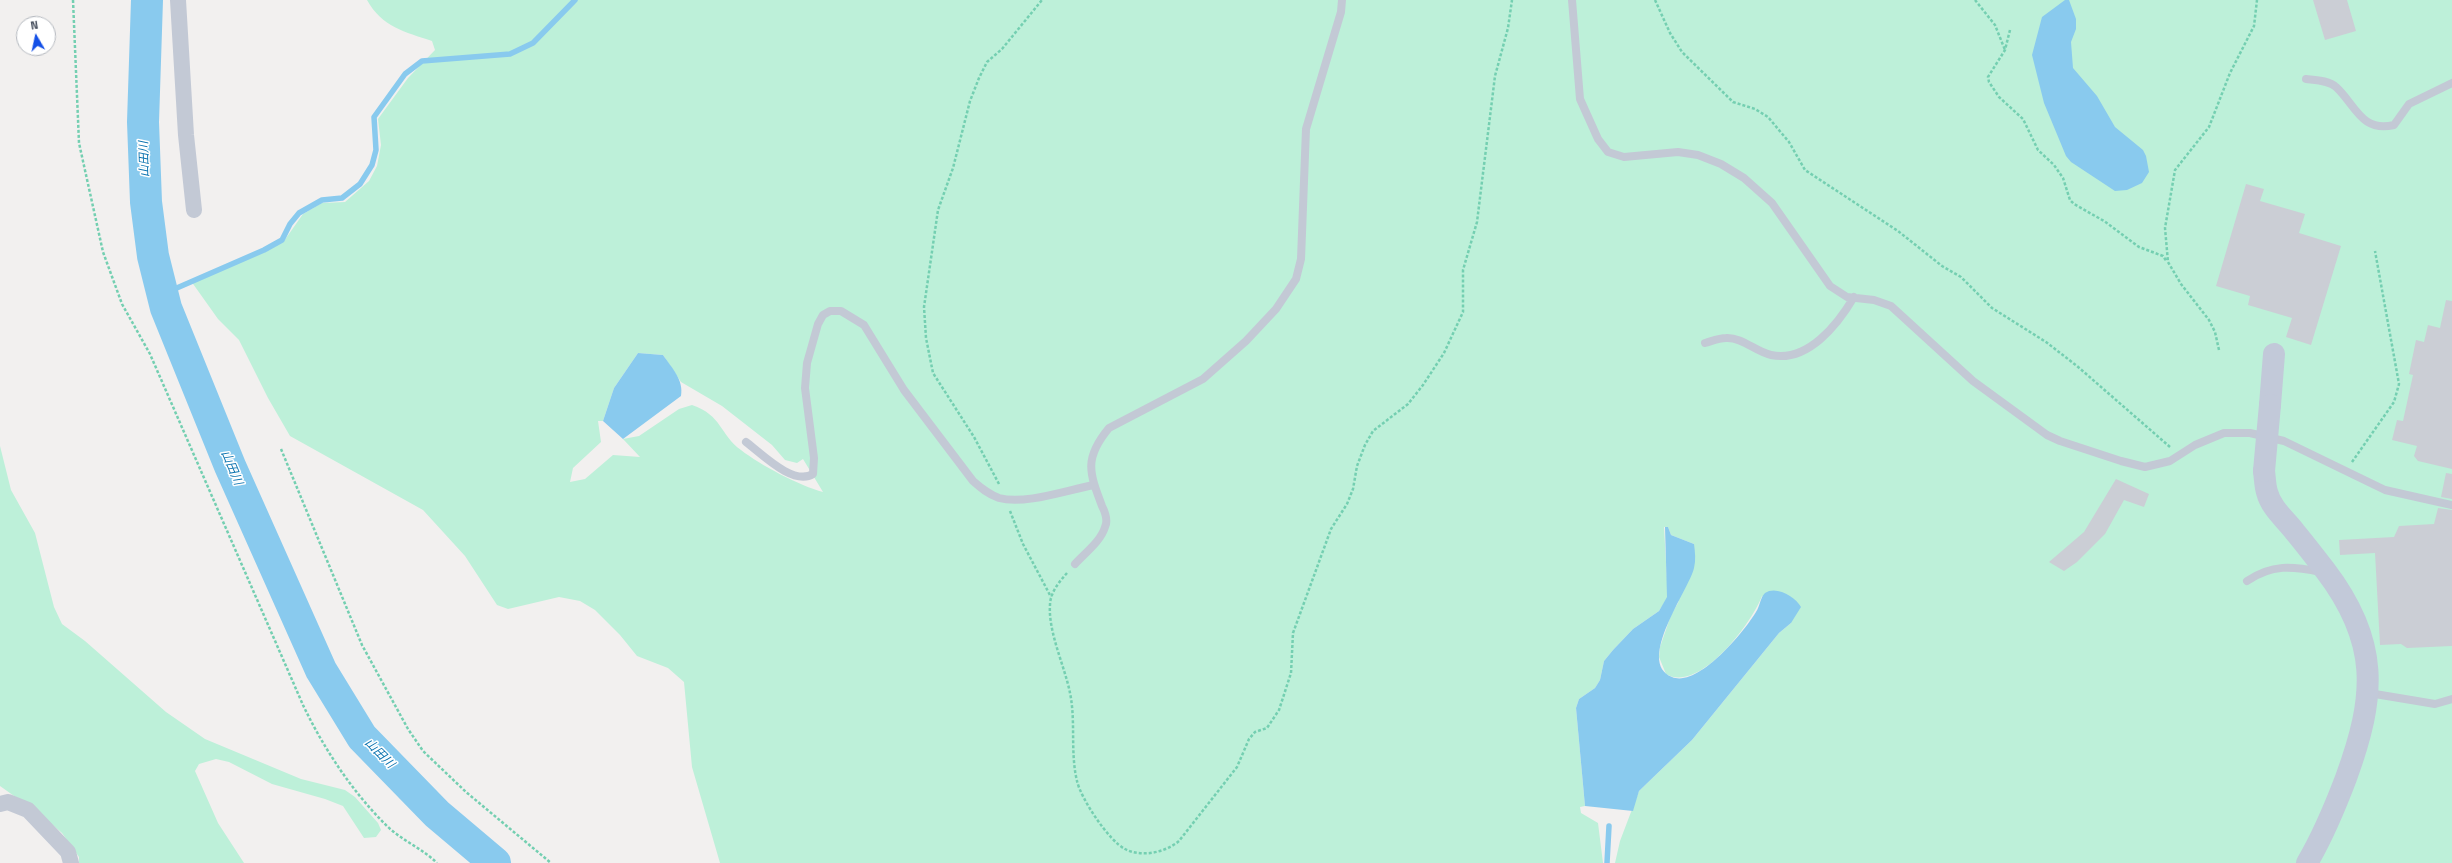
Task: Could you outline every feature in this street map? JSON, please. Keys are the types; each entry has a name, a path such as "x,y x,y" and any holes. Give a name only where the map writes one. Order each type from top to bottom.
{"street":[{"path":"178,0 186,135 194,210"},
{"path":"2274,354 2264,471 2267,493 2275,510 2328,574 2350,607 2361,634 2366,654 2368,692 2367,706 2353,757 2332,814 2307,863"},
{"path":"3,800 28,810 68,852 71,863"}],"lane":[{"path":"1075,564 1102,534 1106,525 1105,512 1094,485 1089,467 1092,452 1109,428 1203,379 1246,341 1276,309 1296,279 1301,259 1306,129 1341,12 1342,0"},
{"path":"1572,0 1580,99 1598,139 1608,152 1624,157 1678,152 1698,155 1721,164 1744,178 1772,203 1830,286 1847,297 1874,300 1891,306 1974,381 2054,438 2121,461 2145,467 2170,461 2224,433 2250,433 2284,441 2384,490 2452,505"},
{"path":"2306,79 2322,81 2335,86 2356,112 2368,122 2383,128 2394,125 2409,104 2452,83"},
{"path":"1705,343 1726,338 1737,340 1772,355 1796,353 1809,348 1836,323 1854,298"},
{"path":"746,442 782,470 797,477 807,478 813,474 814,458 805,388 807,363 818,324 823,315 830,311 841,311 864,325 904,390 973,481 985,491 1005,498 1031,498 1094,485"},
{"path":"2247,581 2261,572 2278,568 2298,567 2328,574"},
{"path":"2368,692 2435,704 2452,699"}],"path":[{"path":"73,0 79,143 104,252 122,304 150,354 303,706 318,736 365,802 384,823 437,863"},
{"path":"1042,0 1002,48 987,62 978,78 970,101 953,168 938,210 924,307 926,338 933,373 974,437 1005,498 1023,544 1052,597"},
{"path":"1075,564 1060,581 1050,603 1051,620 1071,695 1073,756 1080,793 1116,843 1126,850 1143,852 1170,849 1179,841 1237,767 1249,739 1254,732 1267,728 1279,710 1291,673 1293,633 1330,529 1347,504 1353,489 1357,466 1365,445 1373,431 1408,404 1423,385 1444,353 1463,312 1463,270 1477,222 1494,76 1510,20 1512,0"},
{"path":"1655,0 1670,33 1682,52 1733,102 1755,109 1768,116 1788,142 1805,170 1898,232 1942,266 1961,276 1992,308 2046,342 2077,366 2152,433 2180,455"},
{"path":"1975,0 1995,24 2005,50"},
{"path":"2168,262 2165,228 2175,170 2209,127 2230,73 2254,26 2257,0"},
{"path":"2010,30 2005,50 1988,76 1989,82 1999,96 2023,119 2038,150 2054,165 2063,178 2070,200 2080,208 2104,221 2125,238 2162,256 2168,262 2181,284 2209,320 2215,332 2219,350"},
{"path":"2346,472 2360,448 2394,402 2399,384 2375,251"},
{"path":"281,449 362,645 408,729 423,751 466,792 551,863"}],"green space":[{"path":"367,0 2452,0 2452,863 1615,863 1620,841 1639,791 1692,740 1779,633 1791,623 1762,596 1747,622 1723,653 1694,674 1679,677 1666,674 1659,657 1660,647 1671,615 1678,603 1694,544 1671,535 1668,527 1664,527 1668,597 1659,611 1633,629 1613,650 1604,661 1600,680 1595,688 1579,699 1576,708 1585,806 1580,807 1581,813 1598,823 1603,863 720,863 692,767 684,682 668,668 637,656 620,635 595,610 580,601 559,597 508,609 497,605 465,556 423,510 290,436 268,398 239,340 218,319 191,281 266,251 284,241 303,214 322,203 345,202 369,181 377,166 381,145 378,119 408,78 435,50 432,41 395,27 380,17","holes":["638,353 663,355 681,382 722,406 772,445 785,460 797,463 803,459 823,492 792,480 749,456 734,444 709,414 692,405 679,409 639,436 623,439 640,457 613,455 585,479 570,482 573,468 601,442 598,421 603,421 614,388"]},
{"path":"0,446 11,490 35,533 54,607 62,624 85,641 166,712 205,739 301,779 345,790 355,797 378,823 381,830 376,837 364,838 343,806 325,799 272,784 229,762 216,759 199,764 195,771 218,823 244,863 79,863 79,857 62,833 41,815 0,786"}],"water":[{"path":"2065,0 2069,0 2076,19 2076,29 2071,42 2073,68 2097,96 2115,127 2143,150 2146,156 2149,172 2142,183 2127,190 2115,191 2071,162 2066,156 2044,103 2032,55 2042,17"},
{"path":"638,353 663,355 679,379 681,385 681,396 623,439 603,421 614,388"},
{"path":"1665,527 1668,527 1671,535 1694,544 1695,556 1694,568 1667,625 1661,642 1659,657 1662,669 1672,677 1683,678 1707,667 1731,644 1750,621 1765,593 1775,590 1780,591 1795,599 1801,607 1791,623 1779,633 1692,740 1639,791 1633,811 1585,806 1576,708 1579,699 1595,688 1600,680 1604,661 1613,650 1633,629 1659,611 1667,597"}],"building":[{"path":"2313,0 2347,0 2356,31 2325,40"},
{"path":"2246,184 2264,189 2260,201 2305,214 2299,233 2341,246 2311,345 2286,337 2292,318 2248,305 2250,296 2216,286"},
{"path":"2446,300 2452,301 2452,469 2418,461 2414,456 2417,446 2392,440 2397,420 2403,421 2413,375 2409,374 2416,340 2424,342 2428,325 2440,328"},
{"path":"2446,473 2452,474 2452,499 2441,497"},
{"path":"2116,479 2149,494 2144,507 2124,500 2105,534 2077,562 2064,571 2049,562 2084,532"},
{"path":"2438,508 2452,510 2452,646 2407,648 2401,644 2380,645 2375,553 2340,555 2339,540 2394,537 2399,526 2434,524"}],"waterway":[{"name":"山田川","path":"147,0 143,122 146,202 153,256 166,308 230,466 321,670 362,737 437,814 495,863"},
{"path":"163,294 264,250 282,240 290,224 299,213 322,200 342,198 360,184 372,165 376,150 374,117 405,74 422,61 510,54 533,43 575,0"},
{"path":"1607,863 1609,826"}]}
